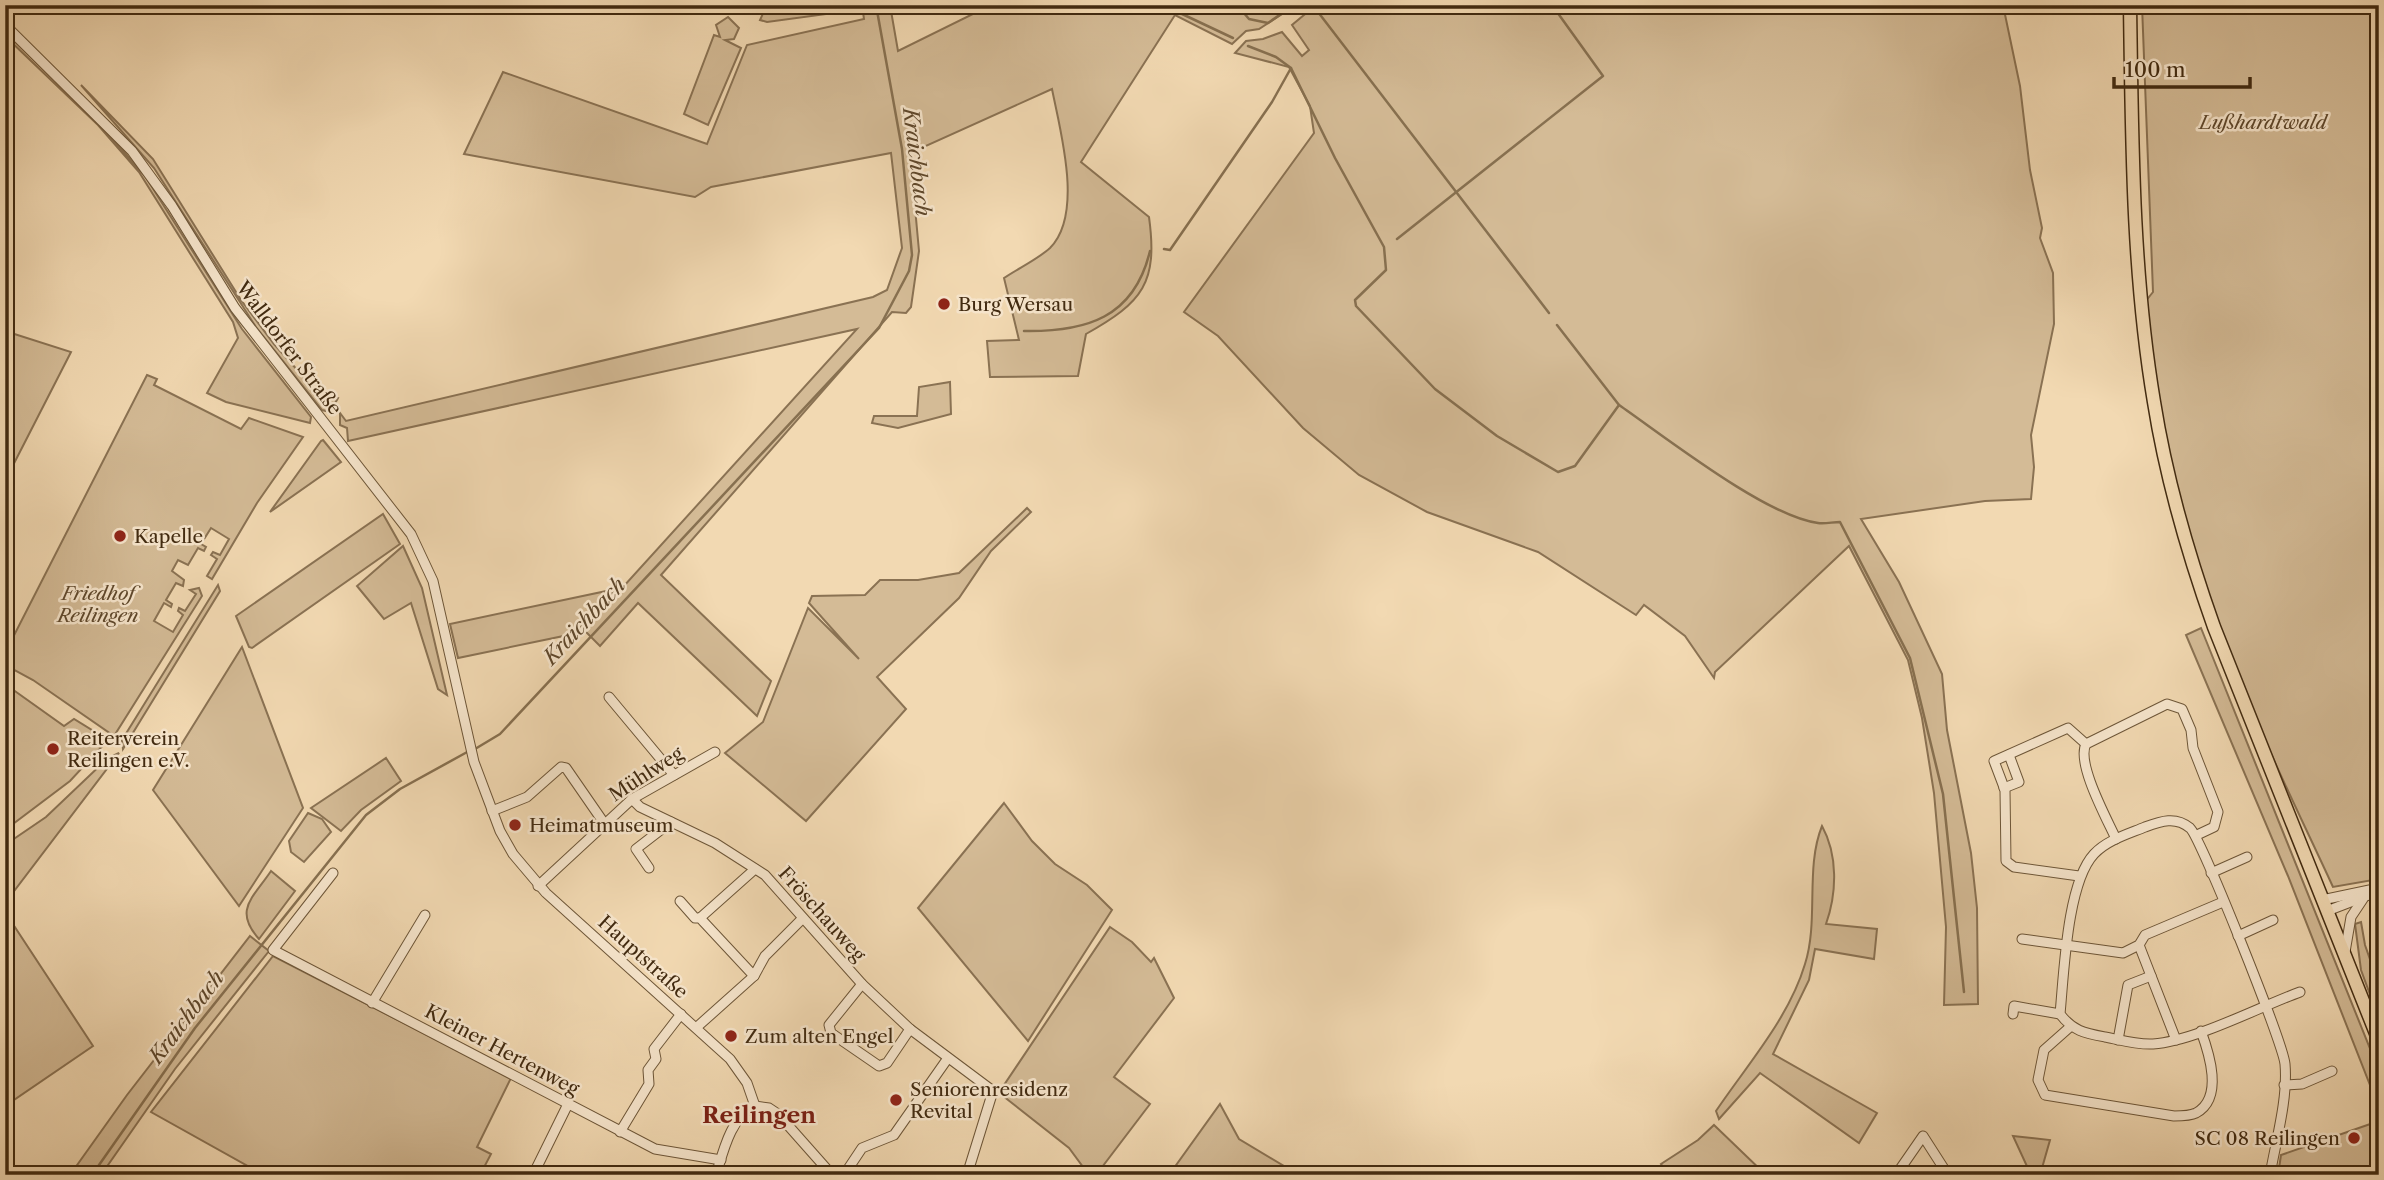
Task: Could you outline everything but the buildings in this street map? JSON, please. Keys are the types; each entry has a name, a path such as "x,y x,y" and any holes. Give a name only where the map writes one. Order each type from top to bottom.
{"main road":[{"path":"2130,5 2132,144 2143,319 2154,404 2167,464 2193,564 2214,627 2379,1041"}],"street":[{"name":"Walldorfer Straße","path":"5,25 132,151 172,206 241,316 411,534 433,582 466,735"},
{"path":"609,697 674,775"},
{"path":"2116,839 2084,763 2082,755 2086,744 2158,706 2175,704 2182,709 2192,730 2193,748 2218,812 2214,827 2197,835"},
{"path":"2080,876 2014,867 2006,861 2004,788 1994,761 2068,728 2086,744"},
{"name":"Hauptstraße","path":"466,735 492,811 513,854 538,886 697,1027 741,1075 755,1106"},
{"name":"Mühlweg","path":"538,886 632,799 715,752"},
{"path":"2004,788 2020,782 2009,755"},
{"path":"492,811 519,802 561,767 566,768 604,824"},
{"name":"Fröschauweg","path":"632,799 640,807 715,843 755,869 789,900 802,919 862,984 909,1029 993,1091 967,1175"},
{"path":"2060,1014 2066,947 2080,876 2097,851 2116,839 2168,820 2188,826 2197,835 2284,1054 2284,1085 2270,1175"},
{"path":"649,868 635,849 671,822"},
{"path":"2211,873 2247,857"},
{"name":"Fröschauweg","path":"700,918 755,869"},
{"name":"Kleiner Hertenweg","path":"333,873 273,950 661,1152 721,1160"},
{"path":"2324,906 2379,890"},
{"path":"2324,906 2363,899 2379,890"},
{"path":"2344,954 2351,917 2363,899"},
{"path":"680,901 695,918 700,918 754,976"},
{"path":"2022,939 2123,953 2139,945 2145,935 2223,902"},
{"path":"372,1003 425,915"},
{"path":"697,1027 754,976 765,956 802,919"},
{"path":"2238,936 2273,920"},
{"path":"2139,945 2176,1040"},
{"path":"2118,1040 2128,985 2151,976"},
{"name":"Fröschauweg","path":"862,984 830,1025 831,1033 879,1066 887,1063 909,1029"},
{"path":"2012,1014 2014,1006 2060,1014 2077,1032 2152,1044 2176,1040 2301,992"},
{"path":"620,1132 649,1084 648,1070 656,1059 654,1049 681,1014"},
{"path":"2070,1027 2044,1050 2038,1080 2045,1095 2174,1116 2194,1114 2205,1106 2212,1070 2201,1031"},
{"path":"844,1175 862,1148 894,1135 948,1058"},
{"path":"2284,1085 2302,1084 2332,1071"},
{"path":"534,1175 568,1104"},
{"path":"716,1175 737,1122 747,1109 755,1106 769,1108 778,1114 832,1175"},
{"path":"1896,1175 1923,1136 1948,1175"}],"green space":[{"path":"767,5 848,5 849,11 767,22 760,20"},
{"path":"862,5 890,5 898,51 991,5 1296,5 1259,29 1246,31 1232,44 1175,15 1081,162 1149,217 1151,259 1148,275 1133,300 1121,312 1086,334 1078,376 990,377 987,341 1019,340 1004,278 1050,248 1060,233 1066,215 1067,171 1052,89 910,153 919,251 911,307 906,313 892,312 661,575 771,681 757,716 638,603 600,646 584,630 857,329 348,441 347,428 340,425 340,413 346,421 873,297 887,290 902,248 891,153 711,187 695,197 464,154 503,72 707,144 747,45 864,19"},
{"path":"1316,5 2003,5 2020,86 2030,170 2042,228 2040,238 2053,273 2054,324 2031,435 2034,467 2031,499 1985,501 1861,519 1899,582 1942,674 1947,730 1971,853 1977,908 1978,1004 1944,1005 1946,927 1934,793 1922,718 1908,660 1849,546 1715,672 1714,678 1685,636 1644,605 1636,615 1538,552 1427,512 1359,475 1303,428 1218,336 1184,312 1314,133 1310,106 1289,67 1235,53 1246,41 1263,39 1282,32 1302,56 1309,50 1292,25"},
{"name":"Lußhardtwald","path":"2142,5 2379,5 2379,879 2333,887 2231,659 2182,509 2159,406 2145,302 2153,292"},
{"path":"728,17 739,28 734,39 725,40 741,48 708,125 684,114 714,35 720,37 716,25"},
{"path":"5,32 94,117 145,176 242,329 311,417 310,423 226,402 207,393 238,338 233,322 139,172 98,125 5,36"},
{"path":"81,85 153,159 241,300 274,344 316,391 338,398 330,412 322,410 256,327 154,168"},
{"path":"5,331 71,352 5,481"},
{"name":"Friedhof Reilingen","path":"147,375 157,379 154,385 241,429 249,418 303,437 257,503 212,579 207,576 217,559 211,555 213,552 220,555 229,539 211,528 201,544 206,547 204,551 198,548 188,565 178,560 172,571 184,580 183,586 176,583 166,600 172,604 171,607 164,603 154,621 173,632 183,615 178,611 179,608 185,611 196,594 190,590 199,588 202,596 114,736 33,680 5,665 5,653"},
{"path":"950,382 951,414 898,428 872,423 874,416 917,416 919,387"},
{"path":"323,440 341,462 270,512 321,441"},
{"path":"1027,508 1031,512 991,551 959,598 877,677 906,709 806,821 725,753 763,722 808,608 859,659 809,603 812,596 865,595 880,580 918,580 959,573"},
{"path":"383,514 400,544 252,648 249,647 236,616"},
{"path":"403,546 422,588 447,695 438,689 411,603 384,619 357,586"},
{"path":"218,585 220,591 123,749 122,740"},
{"path":"616,589 573,634 458,658 450,624"},
{"path":"2201,628 2379,1071 2379,1108 2288,876 2186,635"},
{"path":"242,647 303,808 239,906 153,790"},
{"name":"Reiterverein Reilingen e.V.","path":"5,684 64,726 74,719 108,740 70,781 5,830"},
{"path":"119,753 5,903 5,845 46,817 108,758"},
{"path":"386,758 401,781 361,810 341,831 311,808"},
{"path":"1004,803 1032,841 1055,864 1087,885 1112,910 1028,1041 918,908"},
{"path":"308,813 322,819 331,832 304,862 291,852 289,841"},
{"path":"1822,826 1831,849 1834,874 1832,900 1826,924 1877,929 1874,959 1815,949 1809,980 1773,1054 1877,1113 1859,1143 1760,1073 1719,1119 1716,1111 1778,1022 1798,984 1809,947 1814,859"},
{"path":"271,871 295,891 259,939 247,920 248,904"},
{"path":"5,912 93,1046 5,1106"},
{"path":"2361,922 2365,945 2379,985 2379,1019 2361,970 2355,924"},
{"path":"1110,927 1132,942 1151,962 1154,958 1174,998 1114,1077 1150,1104 1096,1175 1089,1175 1069,1148 1003,1096 1002,1088"},
{"path":"250,936 269,951 175,1069 101,1175 70,1175 127,1095"},
{"path":"273,956 511,1078 477,1147 491,1154 480,1175 264,1175 151,1112"},
{"path":"1220,1104 1239,1139 1299,1175 1169,1175"},
{"name":"SC 08 Reilingen","path":"2379,1121 2379,1175 2278,1175 2281,1155"},
{"path":"1714,1125 1766,1175 1668,1175 1661,1164 1698,1140"},
{"path":"2013,1136 2050,1140 2040,1175 2031,1175"}],"waterway":[{"name":"Kraichbach","path":"475,749 500,734 879,328 909,271 912,255 902,149 876,5"},
{"path":"1163,5 1233,38"},
{"path":"1237,5 1249,19 1268,23 1294,5"},
{"path":"1326,5 1318,12 1549,313"},
{"path":"1397,239 1603,76 1552,5"},
{"path":"1164,249 1170,250 1272,102 1291,68 1276,57 1248,46"},
{"path":"1291,68 1335,158 1384,247 1386,270 1355,300 1356,306 1435,389 1497,436 1558,472 1575,466 1619,405 1557,325"},
{"path":"1024,331 1068,328 1087,324 1104,316 1119,306 1132,292 1143,274 1150,251"},
{"path":"1619,405 1716,473 1772,506 1818,523 1840,522 1910,658 1943,794 1964,992"},
{"name":"Kraichbach","path":"92,1175 195,1028 366,815 400,789 469,751"}],"place":[{"name":"Burg Wersau","path":"944,304"},
{"name":"Kapelle","path":"120,536"},
{"name":"Reiterverein Reilingen e.V.","path":"53,749"},
{"name":"Heimatmuseum","path":"515,825"},
{"name":"Zum alten Engel","path":"731,1036"},
{"name":"Seniorenresidenz Revital","path":"896,1100"},
{"name":"SC 08 Reilingen","path":"2354,1138"}],"district":[{"name":"Reilingen","path":"759,1115"}]}
